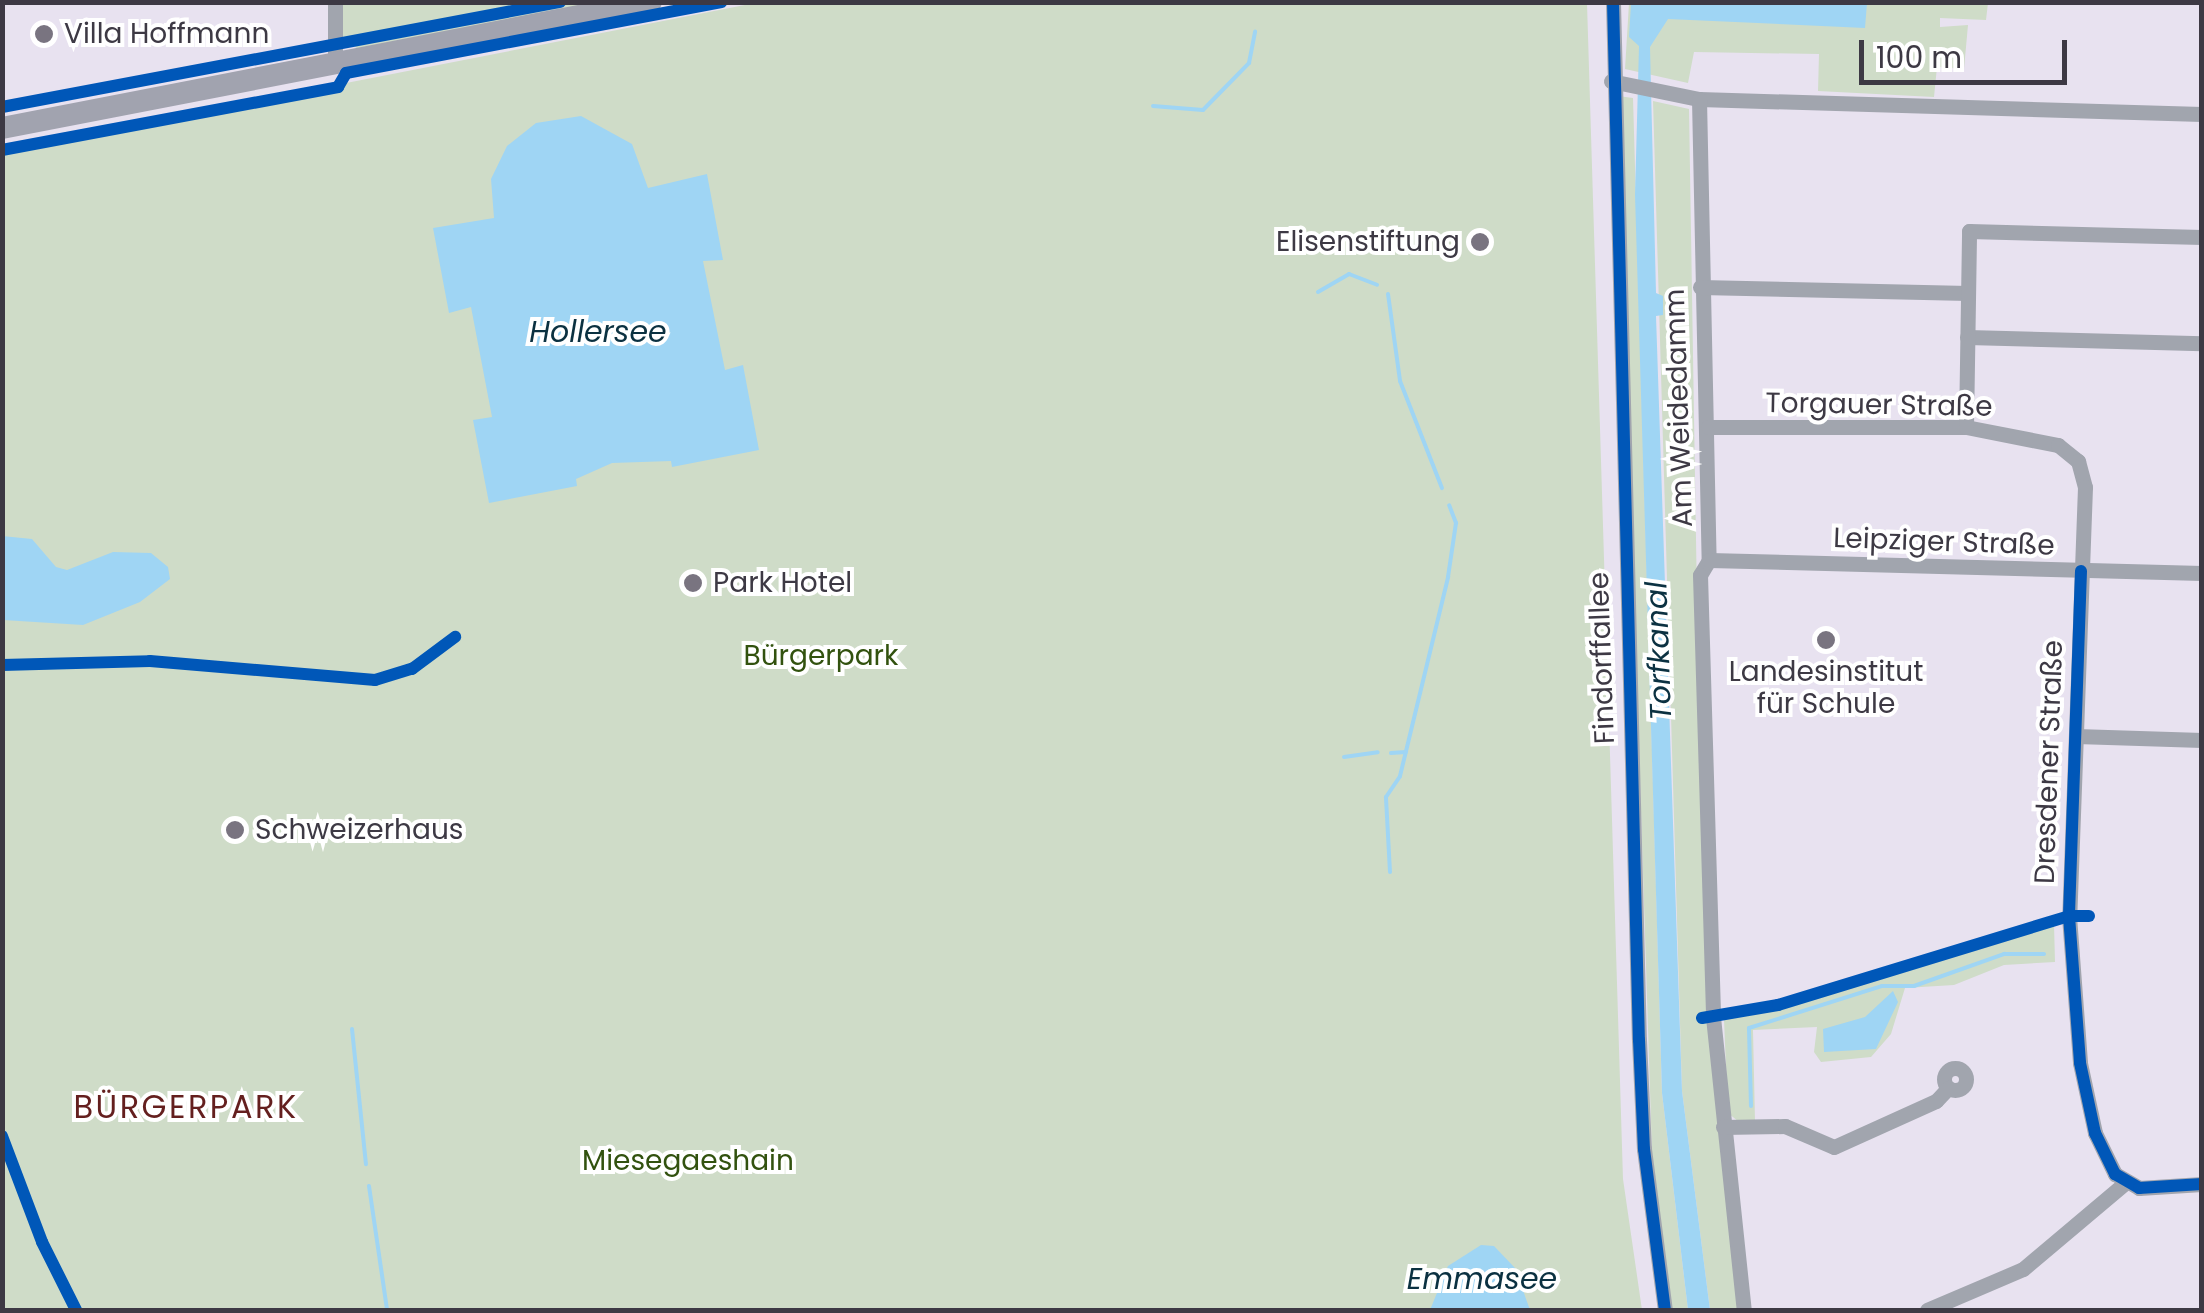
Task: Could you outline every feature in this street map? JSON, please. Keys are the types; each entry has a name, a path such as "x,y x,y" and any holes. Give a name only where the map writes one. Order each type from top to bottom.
{"main road":[{"path":"2,128 650,2"}],"street":[{"path":"334,63 335,2"},
{"name":"Findorffallee","path":"1613,2 1619,83 1640,1058 1664,1310"},
{"path":"1619,83 1700,99 2202,114"},
{"name":"Am Weidedamm","path":"1700,99 1702,414 1708,427 1709,560 1700,591 1723,1126 1744,1310"},
{"path":"1966,427 1970,231 2202,236"},
{"path":"1700,287 1968,293"},
{"path":"1968,337 2202,344"},
{"name":"Torgauer Straße","path":"1708,427 1966,427 2044,441 2072,454"},
{"name":"Dresdener Straße","path":"2072,454 2085,487 2068,916 2074,1012 2094,1132 2125,1183"},
{"name":"Leipziger Straße","path":"1709,560 2202,573"},
{"path":"2076,736 2202,740"},
{"path":"1723,1126 1785,1126 1834,1147 1936,1101 1948,1088"},
{"path":"1926,1310 2023,1269 2125,1183 2172,1191 2202,1184"}],"green space":[{"path":"342,3 603,3 359,50 341,35"},
{"name":"Bürgerpark","path":"755,3 1587,3 1623,1179 1642,1310 3,1310 3,150"},
{"path":"1629,3 1988,3 1986,20 1940,18 1940,27 1968,25 1964,69 1937,67 1934,97 1818,91 1819,54 1694,52 1688,83 1625,69"},
{"path":"1618,96 1633,98 1662,1093 1688,1310 1672,1310 1652,1153"},
{"path":"1653,101 1689,109 1700,784 1740,1310 1710,1310 1682,1091"},
{"path":"2054,924 2055,962 2004,965 1954,985 1905,988 1891,1034 1871,1057 1821,1062 1814,1052 1817,1027 1753,1030 1755,1121 1739,1122 1728,1113 1724,1020"}],"water":[{"name":"Torfkanal","path":"1631,3 1867,3 1865,28 1668,19 1650,47 1656,293 1663,296 1663,315 1656,316 1682,1091 1710,1310 1688,1310 1662,1093 1635,195 1639,46 1629,37"},
{"name":"Hollersee","path":"581,116 632,144 648,188 707,174 723,260 703,261 725,370 743,365 759,450 672,467 671,461 612,463 576,479 577,486 489,503 473,420 492,417 471,307 449,313 433,228 494,218 491,179 507,146 536,123"},
{"path":"2,536 32,539 56,567 67,570 113,552 151,553 168,567 170,579 140,602 83,625 3,620"},
{"path":"1893,991 1898,1002 1876,1049 1824,1052 1823,1029 1865,1017"},
{"name":"Emmasee","path":"1481,1245 1494,1246 1515,1268 1530,1310 1430,1310 1448,1266"}],"waterway":[{"path":"1153,106 1203,110 1249,63 1255,32"},
{"path":"1318,292 1349,274 1377,285"},
{"path":"1388,294 1400,381 1442,488"},
{"path":"1390,872 1386,797 1400,776 1448,577 1456,523 1449,505"},
{"path":"1344,757 1378,752"},
{"path":"1391,753 1406,752"},
{"path":"1751,1106 1749,1028 1882,986 1914,986 2004,954 2044,954"},
{"path":"352,1029 366,1164"},
{"path":"369,1186 387,1310"}],"cycle path":[{"path":"2,107 560,2"},
{"path":"2,150 338,87 346,73 721,2"},
{"path":"1613,2 1639,1040 1644,1149 1665,1310"},
{"path":"2081,571 2069,916 2080,1063 2095,1133 2115,1174 2139,1188 2202,1184"},
{"path":"2,665 150,661 375,680 412,669 455,637"},
{"path":"1702,1018 1778,1005 2069,916 2089,916"},
{"path":"2,1136 42,1242 76,1310"}],"place":[{"name":"Villa Hoffmann","path":"44,34"},
{"name":"Elisenstiftung","path":"1480,242"},
{"name":"Park Hotel","path":"693,583"},
{"name":"Landesinstitut für Schule","path":"1826,640"},
{"name":"Schweizerhaus","path":"235,830"}],"district":[{"name":"BÜRGERPARK","path":"186,1107"}],"park label":[{"name":"Miesegaeshain","path":"688,1161"}]}
